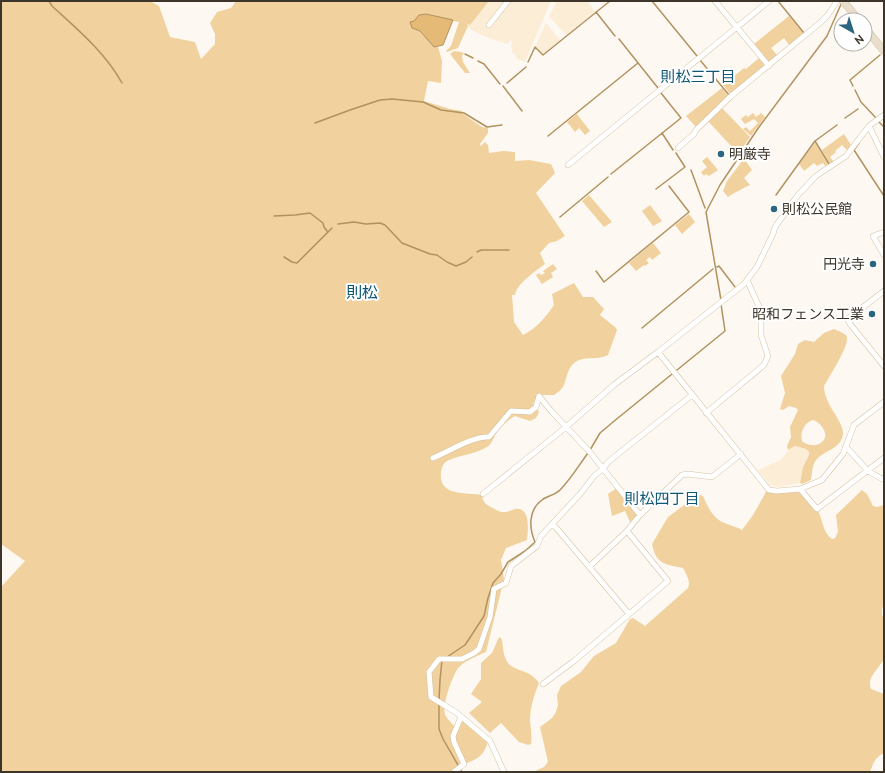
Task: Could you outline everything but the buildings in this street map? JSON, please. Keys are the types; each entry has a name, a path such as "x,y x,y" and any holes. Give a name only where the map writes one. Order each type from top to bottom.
{"main road":[{"path":"841,1 851,12"},
{"path":"873,37 884,50"}],"street":[{"path":"488,25 508,1"},
{"path":"715,1 769,66"},
{"path":"568,165 769,1"},
{"path":"678,148 694,134 696,130 730,97 821,22 841,1"},
{"path":"483,494 566,427 615,384 717,306 746,280 757,268 775,227 798,196 816,176 846,156 869,126 884,115"},
{"path":"869,126 884,156"},
{"path":"884,232 873,236 884,255"},
{"path":"706,412 764,365 768,356 762,335 761,311 746,280"},
{"path":"883,364 850,324 848,319 884,291"},
{"path":"658,352 769,490 776,491 800,489 822,480 833,468 846,448 854,425 884,402"},
{"path":"504,772 490,741 452,710 431,697 429,672 439,659 462,659 479,649 490,617 494,589 506,583 511,566 537,546 541,536 608,462 692,395"},
{"path":"433,458 472,440 484,436 489,437 511,411 530,412 536,407 539,396 603,469 640,515"},
{"path":"846,448 868,471 884,480"},
{"path":"590,566 682,475 688,474 712,477 741,454"},
{"path":"800,489 818,509 884,458"},
{"path":"553,524 590,566 628,614"},
{"path":"543,684 574,661 668,581 627,531"},
{"path":"454,772 464,764 454,742 453,736 461,717"}],"shaded area":[{"path":"1,1 150,1 159,6 170,37 195,42 201,59 215,44 215,34 210,23 217,12 231,8 236,1 489,1 470,25 467,24 468,26 458,48 447,52 446,51 451,46 459,22 419,15 414,21 420,31 434,47 438,47 442,61 441,83 428,81 424,101 462,111 463,114 482,127 488,128 488,133 480,144 481,146 485,142 488,145 489,153 503,151 515,152 515,161 529,160 551,164 555,173 536,193 565,236 557,241 549,243 540,253 545,264 527,278 519,286 515,295 512,295 514,322 523,335 537,326 551,310 554,305 552,294 574,283 583,297 593,297 604,309 600,315 617,330 608,355 599,358 582,359 574,363 570,368 563,387 560,390 554,395 541,395 533,403 539,412 536,418 530,421 515,416 501,427 491,444 487,447 449,460 442,468 441,480 444,486 448,489 454,492 482,495 486,504 500,512 520,509 524,511 527,520 527,540 506,548 501,560 504,579 486,652 468,660 459,667 451,682 445,703 445,714 454,726 464,717 489,738 483,753 479,757 464,764 453,772 1,772 1,587 25,561 1,544"},
{"path":"489,1 551,1 525,62 516,58 516,55 512,53 511,39 508,44 491,39 471,30 466,24 470,25"},
{"path":"557,1 587,1 595,11 566,35 549,16"},
{"path":"426,14 453,20 443,45 434,47 420,31 412,28 410,22 414,21 419,15"},
{"path":"789,16 804,34 790,46 784,38 771,48 778,56 772,61 768,61 754,44"},
{"path":"546,23 560,40 543,54 535,47"},
{"path":"454,51 464,53 462,56 463,62 470,73 465,73 450,54"},
{"path":"759,58 764,64 763,67 730,94 723,85"},
{"path":"722,88 728,96 697,126 695,126 686,116"},
{"path":"722,108 750,137 737,156 731,151 732,147 708,121"},
{"path":"753,113 756,117 761,113 765,117 751,136 743,129 746,127 750,131 758,123 754,119 745,124 741,119 746,115 748,117"},
{"path":"577,114 590,131 585,135 579,128 575,132 567,122"},
{"path":"844,134 851,145 847,150 842,145 835,151 836,152 830,157 834,162 830,164 822,150"},
{"path":"815,143 828,164 825,166 823,163 817,166 814,163 804,171 799,164"},
{"path":"707,157 718,170 709,176 706,174 704,176 701,172 707,167 702,161"},
{"path":"743,160 745,160 752,170 744,178 750,185 728,197 723,191 727,181"},
{"path":"589,195 612,222 604,227 582,201"},
{"path":"650,205 662,221 653,226 642,211"},
{"path":"689,214 695,222 682,234 675,225"},
{"path":"653,243 661,253 652,260 650,257 646,260 649,263 636,271 629,263"},
{"path":"553,264 557,269 551,273 553,277 542,284 536,275 539,273 541,275 545,273 543,271"},
{"path":"834,329 843,333 847,337 842,354 824,386 827,400 840,424 843,434 842,439 836,446 815,461 812,469 811,480 802,484 800,483 803,467 809,452 806,449 795,446 788,450 787,446 791,437 790,427 798,410 789,406 783,410 780,409 785,393 781,376 795,354 798,344 805,340 814,342 824,333","holes":["810,421 816,421 825,432 825,438 821,443 812,445 807,444 802,441 803,428"]},
{"path":"793,446 806,449 809,452 803,467 800,483 778,487 770,485 758,470 780,460"},
{"path":"617,488 638,515 630,522 625,511 612,516 608,494"},
{"path":"862,490 867,494 873,506 877,507 884,505 884,606 882,608 882,615 884,617 884,658 872,676 870,684 871,689 884,694 884,753 876,759 870,772 533,772 544,767 548,762 540,727 552,718 556,712 558,705 557,695 561,686 581,672 594,656 616,643 630,619 633,618 645,626 688,588 689,580 683,568 662,562 656,556 652,544 668,517 700,495 703,496 709,509 718,520 742,530 753,515 766,492 798,492 817,510 827,534 832,539 835,538 838,532 836,515"},
{"path":"499,637 502,639 504,654 510,666 531,675 539,683 530,716 531,744 528,745 519,742 501,723 490,733 469,713 482,702 471,694 481,679 481,663 492,653"}],"waterway":[{"path":"49,1 52,6 81,32 99,51 122,83"},
{"path":"528,62 535,47 543,55 610,1"},
{"path":"652,1 697,56"},
{"path":"778,1 804,33"},
{"path":"721,300 706,212 720,185 759,127 827,36 842,2"},
{"path":"596,12 615,36"},
{"path":"619,39 658,88"},
{"path":"465,54 473,58"},
{"path":"853,86 850,80 880,55"},
{"path":"700,60 729,95"},
{"path":"478,61 484,64 500,84"},
{"path":"548,136 638,63"},
{"path":"507,83 526,67"},
{"path":"503,86 522,111"},
{"path":"855,90 861,102 877,119"},
{"path":"611,174 681,118 661,93"},
{"path":"315,123 380,100 392,99 423,102 441,110 464,113 487,127 502,125"},
{"path":"845,118 858,109"},
{"path":"879,122 884,127"},
{"path":"776,195 815,141 837,125"},
{"path":"662,133 673,150"},
{"path":"815,141 829,164"},
{"path":"859,143 854,150 884,196"},
{"path":"656,189 685,167 676,153"},
{"path":"691,170 705,208"},
{"path":"560,217 608,177"},
{"path":"596,271 604,282 689,212 669,186"},
{"path":"274,216 310,213 323,223 327,231"},
{"path":"338,224 354,222 366,224 380,223 385,225 402,243 430,254 437,255 456,266 466,262 472,257"},
{"path":"284,257 297,263 332,228"},
{"path":"477,252 481,250 509,250"},
{"path":"717,267 719,266 735,287"},
{"path":"642,328 713,269"},
{"path":"590,450 600,433 725,331 721,304"},
{"path":"447,657 465,645 484,616 493,583 501,574 508,562 525,551 535,542 531,520 537,504 546,497 560,490 588,453"},
{"path":"439,700 442,660"},
{"path":"439,704 439,729 462,772"}],"place":[{"name":"明厳寺","path":"721,154"},
{"name":"則松公民館","path":"774,209"},
{"name":"円光寺","path":"873,264"},
{"name":"昭和フェンス工業","path":"872,314"}],"district":[{"name":"則松三丁目","path":"698,76"},
{"name":"則松","path":"362,292"},
{"name":"則松四丁目","path":"662,498"}]}
